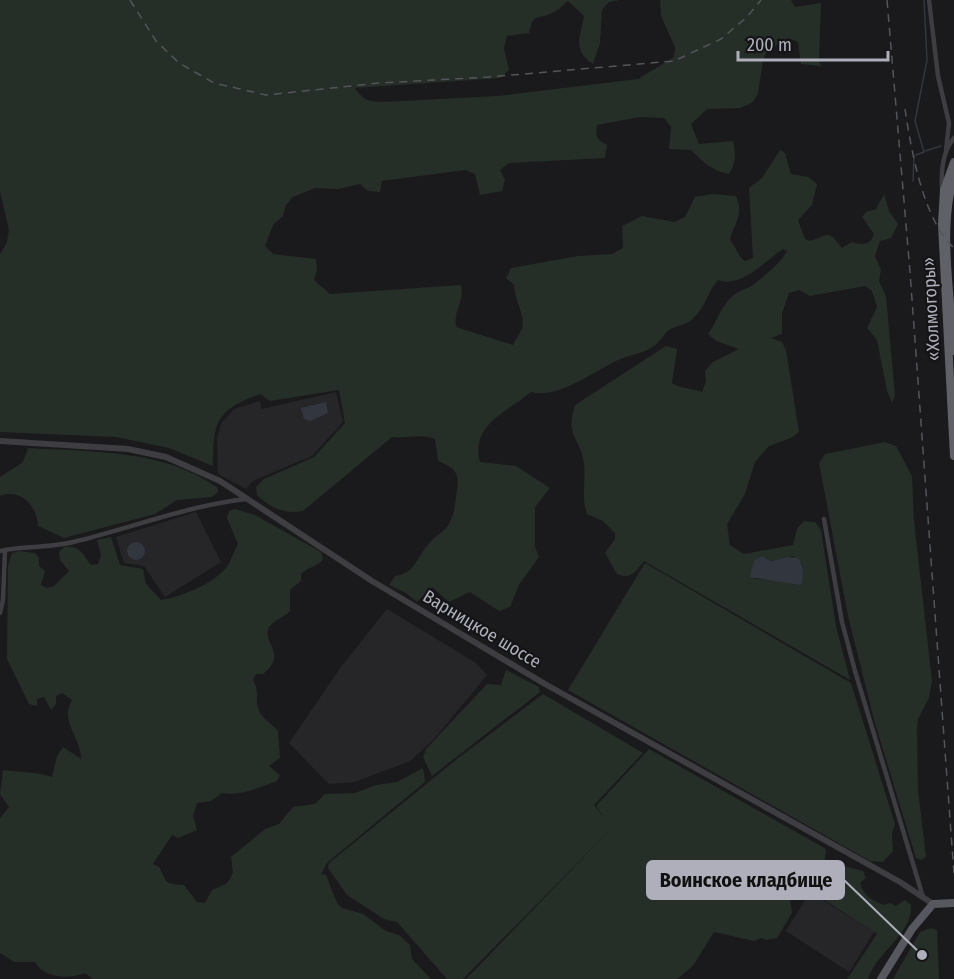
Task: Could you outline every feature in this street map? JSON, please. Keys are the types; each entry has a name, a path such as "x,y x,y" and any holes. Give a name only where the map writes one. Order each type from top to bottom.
{"highway":[{"name":"«Холмогоры»","path":"954,162 946,182 947,242 954,351"},
{"name":"«Холмогоры»","path":"954,177 948,204 944,287 954,456"}],"main road":[{"path":"881,979 912,929 933,904 954,903"}],"street":[{"path":"929,0 938,76 952,125 941,176 948,204"},
{"path":"946,150 954,138"},
{"name":"Варницкое шоссе","path":"0,441 128,449 166,457 220,481 372,581 544,684 933,904"},
{"path":"0,613 3,600 3,550 75,542 188,509 249,499"},
{"path":"824,519 842,622 923,897"}],"shaded area":[{"path":"0,0 620,0 609,2 602,10 600,43 593,64 580,48 584,16 568,1 554,12 534,19 529,33 507,36 504,48 509,70 500,78 355,88 366,99 382,102 498,96 638,79 674,57 675,47 661,16 660,0 791,0 795,7 821,3 819,61 821,66 801,64 798,42 788,38 768,50 763,60 758,94 752,103 740,108 707,109 691,124 699,144 733,141 735,158 729,174 713,168 691,150 669,149 671,127 664,118 640,117 597,125 598,138 607,145 605,158 509,163 500,170 505,180 502,191 480,195 475,174 465,170 382,181 380,192 368,191 360,184 338,189 315,188 293,197 286,205 283,216 273,225 265,246 273,254 316,259 317,270 314,280 330,294 461,285 456,327 513,345 523,324 514,285 506,278 511,268 578,256 612,254 623,248 622,226 642,216 675,222 685,217 695,197 712,194 736,196 739,213 730,239 741,258 745,261 753,258 749,188 762,178 780,150 785,153 791,174 808,177 817,184 812,205 798,220 805,239 810,241 826,235 832,236 842,248 852,242 868,243 874,234 862,217 866,212 876,209 884,194 889,211 898,224 891,238 880,241 875,256 881,270 879,281 886,296 895,395 892,403 887,391 877,340 867,328 877,307 872,291 865,286 810,296 799,290 789,293 782,313 782,334 771,338 782,342 786,350 799,432 791,438 769,446 755,462 745,494 727,524 730,545 744,554 793,545 797,529 804,521 815,522 821,530 836,626 850,680 644,561 635,572 629,575 617,574 605,553 615,539 615,533 603,521 587,514 584,502 584,463 572,431 575,405 666,346 677,349 672,383 702,392 706,381 705,371 713,362 739,349 716,341 708,334 722,309 736,293 752,286 772,269 787,251 783,249 736,281 718,280 696,316 688,323 669,330 658,343 650,348 623,358 566,387 542,393 531,392 502,413 485,429 478,449 480,462 516,466 550,488 535,507 535,547 539,557 519,585 510,607 499,611 470,592 449,602 432,587 417,602 406,593 389,585 395,576 411,569 429,543 447,527 453,516 458,483 456,474 451,467 438,461 435,439 424,436 392,437 303,511 290,512 278,509 257,495 256,487 264,479 314,457 345,423 339,390 270,401 260,394 235,406 220,419 217,427 214,438 213,466 169,448 116,437 0,432 0,254 7,242 9,230 0,192","holes":["762,556 771,561 793,556 802,563 803,574 795,584 784,580 755,579"]},
{"path":"336,392 343,422 312,456 253,481 246,489 218,474 217,437 222,422 234,409 260,401 262,409"},
{"path":"326,402 328,413 310,421 304,419 301,408"},
{"path":"885,442 896,446 912,476 914,521 932,681 929,698 918,719 917,730 918,790 926,857 921,860 916,858 874,720 848,616 819,463 825,454"},
{"path":"28,448 102,452 151,459 197,475 218,488 218,492 212,497 177,500 155,514 64,538 38,526 35,512 26,500 15,494 0,496 0,477 23,462"},
{"path":"235,509 255,515 321,552 323,559 301,574 301,581 290,590 290,611 271,624 268,630 273,661 263,674 256,674 253,680 259,711 278,731 280,758 269,766 280,775 277,781 257,789 222,793 211,801 197,803 193,816 197,830 178,838 172,835 153,864 159,867 167,882 184,885 197,902 205,903 212,890 226,884 230,879 233,872 231,857 265,829 279,824 293,807 315,804 325,794 355,793 376,785 397,782 423,768 425,782 327,863 321,874 326,875 337,903 342,908 363,914 386,931 399,935 410,945 412,959 431,979 93,979 85,973 65,977 51,975 39,968 35,962 14,962 0,953 0,818 9,807 0,794 3,770 52,777 57,756 63,747 81,759 78,743 69,722 68,715 72,700 62,693 56,696 56,704 51,710 44,697 37,699 37,706 29,704 7,659 8,566 12,553 20,551 35,553 39,558 39,566 45,571 41,585 47,588 54,586 69,571 60,560 59,552 64,547 78,549 91,565 98,564 101,555 97,540 111,537 120,565 143,569 146,584 161,600 204,585 227,567 238,544 227,518 229,511"},
{"path":"196,512 221,562 165,597 144,566 124,563 116,537"},
{"path":"136,542 142,545 145,551 142,557 136,560 130,557 127,551 130,545"},
{"path":"762,556 771,561 788,557 798,558 803,571 801,585 750,577 754,561"},
{"path":"645,563 851,683 895,824 892,834 893,851 883,862 870,861 568,690"},
{"path":"387,609 476,663 487,675 434,739 410,761 355,782 329,784 289,743 341,667"},
{"path":"506,670 539,687 540,692 432,776 423,757 426,749 487,684 501,685"},
{"path":"543,694 643,753 594,805 605,819 596,806 649,749 826,849 824,867 827,874 835,875 841,868 848,867 863,871 866,878 860,883 863,891 872,899 883,905 890,903 896,906 905,900 911,905 906,925 878,960 868,979 847,979 877,934 803,886 790,898 792,913 777,938 766,940 761,938 754,941 714,932 693,966 677,979 466,979 612,828 463,979 447,979 397,922 384,919 347,895 328,868 329,863 457,759"},
{"path":"810,892 874,932 849,972 786,931"},
{"path":"931,928 937,930 939,979 893,979 920,932"}],"waterway":[{"path":"916,155 924,152 915,121 927,60 924,0"},
{"path":"925,151 941,146"},
{"path":"913,181 914,156"}],"railway":[{"path":"130,0 156,41 179,63 214,83 266,95 379,83 489,77 674,61 721,39 747,17 761,0"},
{"path":"887,0 910,272 954,874"},
{"path":"905,109 915,163 926,202 943,236 954,248"}],"place":[{"name":"Воинское кладбище","path":"922,955"}]}
